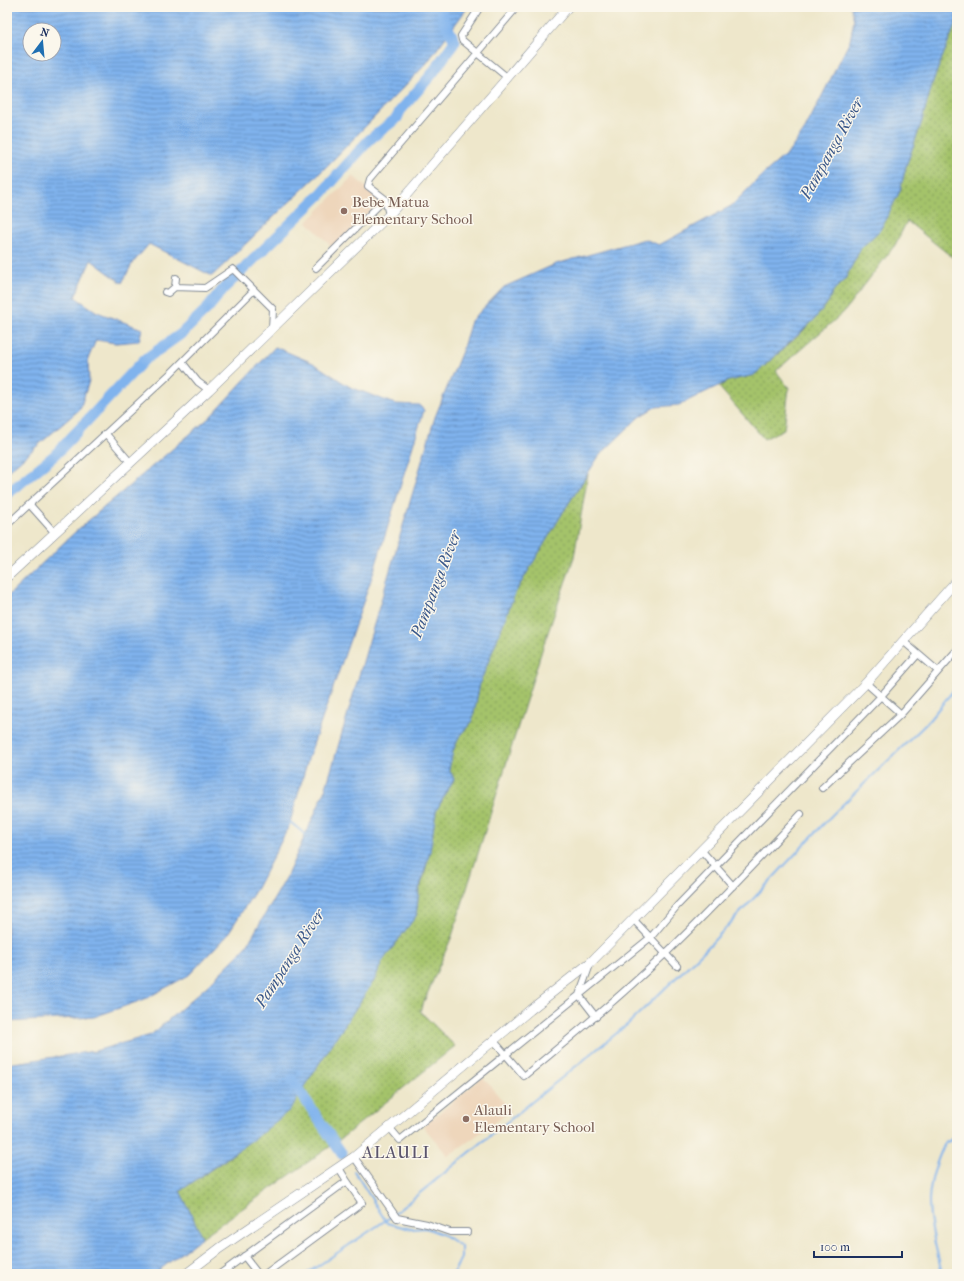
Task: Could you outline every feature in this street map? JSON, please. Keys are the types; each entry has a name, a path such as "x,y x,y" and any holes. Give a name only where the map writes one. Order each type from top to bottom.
{"street":[{"path":"389,215 385,199 368,186 370,179 478,55 517,7"},
{"path":"8,575 209,390 389,215 568,7"},
{"path":"478,10 461,36 462,40 478,55 508,78"},
{"path":"316,268 385,199"},
{"path":"175,287 205,288 233,269 273,309 272,329"},
{"path":"165,292 168,294 175,287 176,278"},
{"path":"7,525 182,362 254,290"},
{"path":"182,362 198,382 209,390"},
{"path":"106,434 130,462"},
{"path":"30,505 54,533"},
{"path":"186,1274 220,1248 354,1157 591,962 866,683 957,580"},
{"path":"903,641 938,671"},
{"path":"822,788 901,714 957,650"},
{"path":"389,1127 400,1140 651,937 677,906 881,696 918,654"},
{"path":"866,683 901,714"},
{"path":"494,1041 524,1076 596,1017 666,953 733,886 801,814"},
{"path":"702,851 733,886"},
{"path":"634,920 677,966"},
{"path":"580,995 591,962"},
{"path":"580,995 596,1017"},
{"path":"354,1157 397,1218 427,1224 450,1232 467,1232"},
{"path":"265,1274 362,1203 339,1168"},
{"path":"220,1274 347,1181"},
{"path":"244,1256 258,1274"}],"shaded area":[{"name":"Bebe Matua Elementary School","path":"353,176 381,200 333,248 307,222"},
{"name":"Alauli Elementary School","path":"483,1077 511,1111 448,1156 423,1126"}],"green space":[{"path":"957,20 957,146 955,147 957,180 957,261 907,221 895,245 844,312 776,371 789,388 784,429 764,439 719,387 728,381 754,375 796,338 814,320 828,302 833,291 845,279 861,248 880,230 900,191 906,166 921,124 933,81"},
{"path":"588,474 574,557 542,650 452,936 420,1011 455,1046 338,1141 202,1237 180,1191 228,1158 292,1108 299,1094 375,979 381,963 416,916 419,890 425,874 436,811 454,779 449,769 453,751 460,735 472,722 480,683 515,593 563,512"}],"water":[{"path":"7,7 468,7 426,64 326,167 212,276 149,244 132,264 122,283 91,260 75,297 97,312 142,329 139,341 116,343 96,340 88,359 89,381 80,409 7,472"},
{"name":"Pampanga River","path":"851,7 957,7 957,20 933,81 921,124 906,166 900,191 880,230 861,248 845,279 833,291 828,302 814,320 754,375 728,381 679,405 655,407 639,417 599,456 563,512 515,593 480,683 472,722 460,735 453,751 449,769 454,779 436,811 430,852 419,890 416,916 381,963 375,979 299,1094 292,1108 262,1133 180,1191 202,1237 154,1274 7,1274 7,1064 95,1051 151,1035 207,986 246,947 285,880 325,791 435,417 462,351 471,321 504,287 556,264 645,239 659,245 731,206 761,176 789,152 805,129 850,41 854,20"},
{"path":"275,347 313,363 350,387 395,404 419,405 424,410 373,574 308,759 289,826 257,888 227,935 189,975 145,999 94,1017 7,1022 7,597 75,532 209,418"}],"waterway":[{"path":"7,494 55,455 144,360 181,334 208,308 224,288 322,193 369,140 397,118 400,111 432,74 455,41 443,19 442,7"},
{"path":"306,1274 389,1218 628,1024 707,948 833,814 926,724 957,686"},
{"path":"289,821 306,835"},
{"path":"292,1080 342,1154"},
{"path":"942,1274 930,1219 929,1200 934,1170 939,1156 945,1143 957,1137"},
{"path":"354,1171 387,1223 411,1229 426,1228 442,1234 461,1246 461,1258 453,1274"}],"place":[{"name":"Bebe Matua Elementary School","path":"344,211"},
{"name":"Alauli Elementary School","path":"466,1119"}],"district":[{"name":"ALAULI","path":"396,1152"}]}
